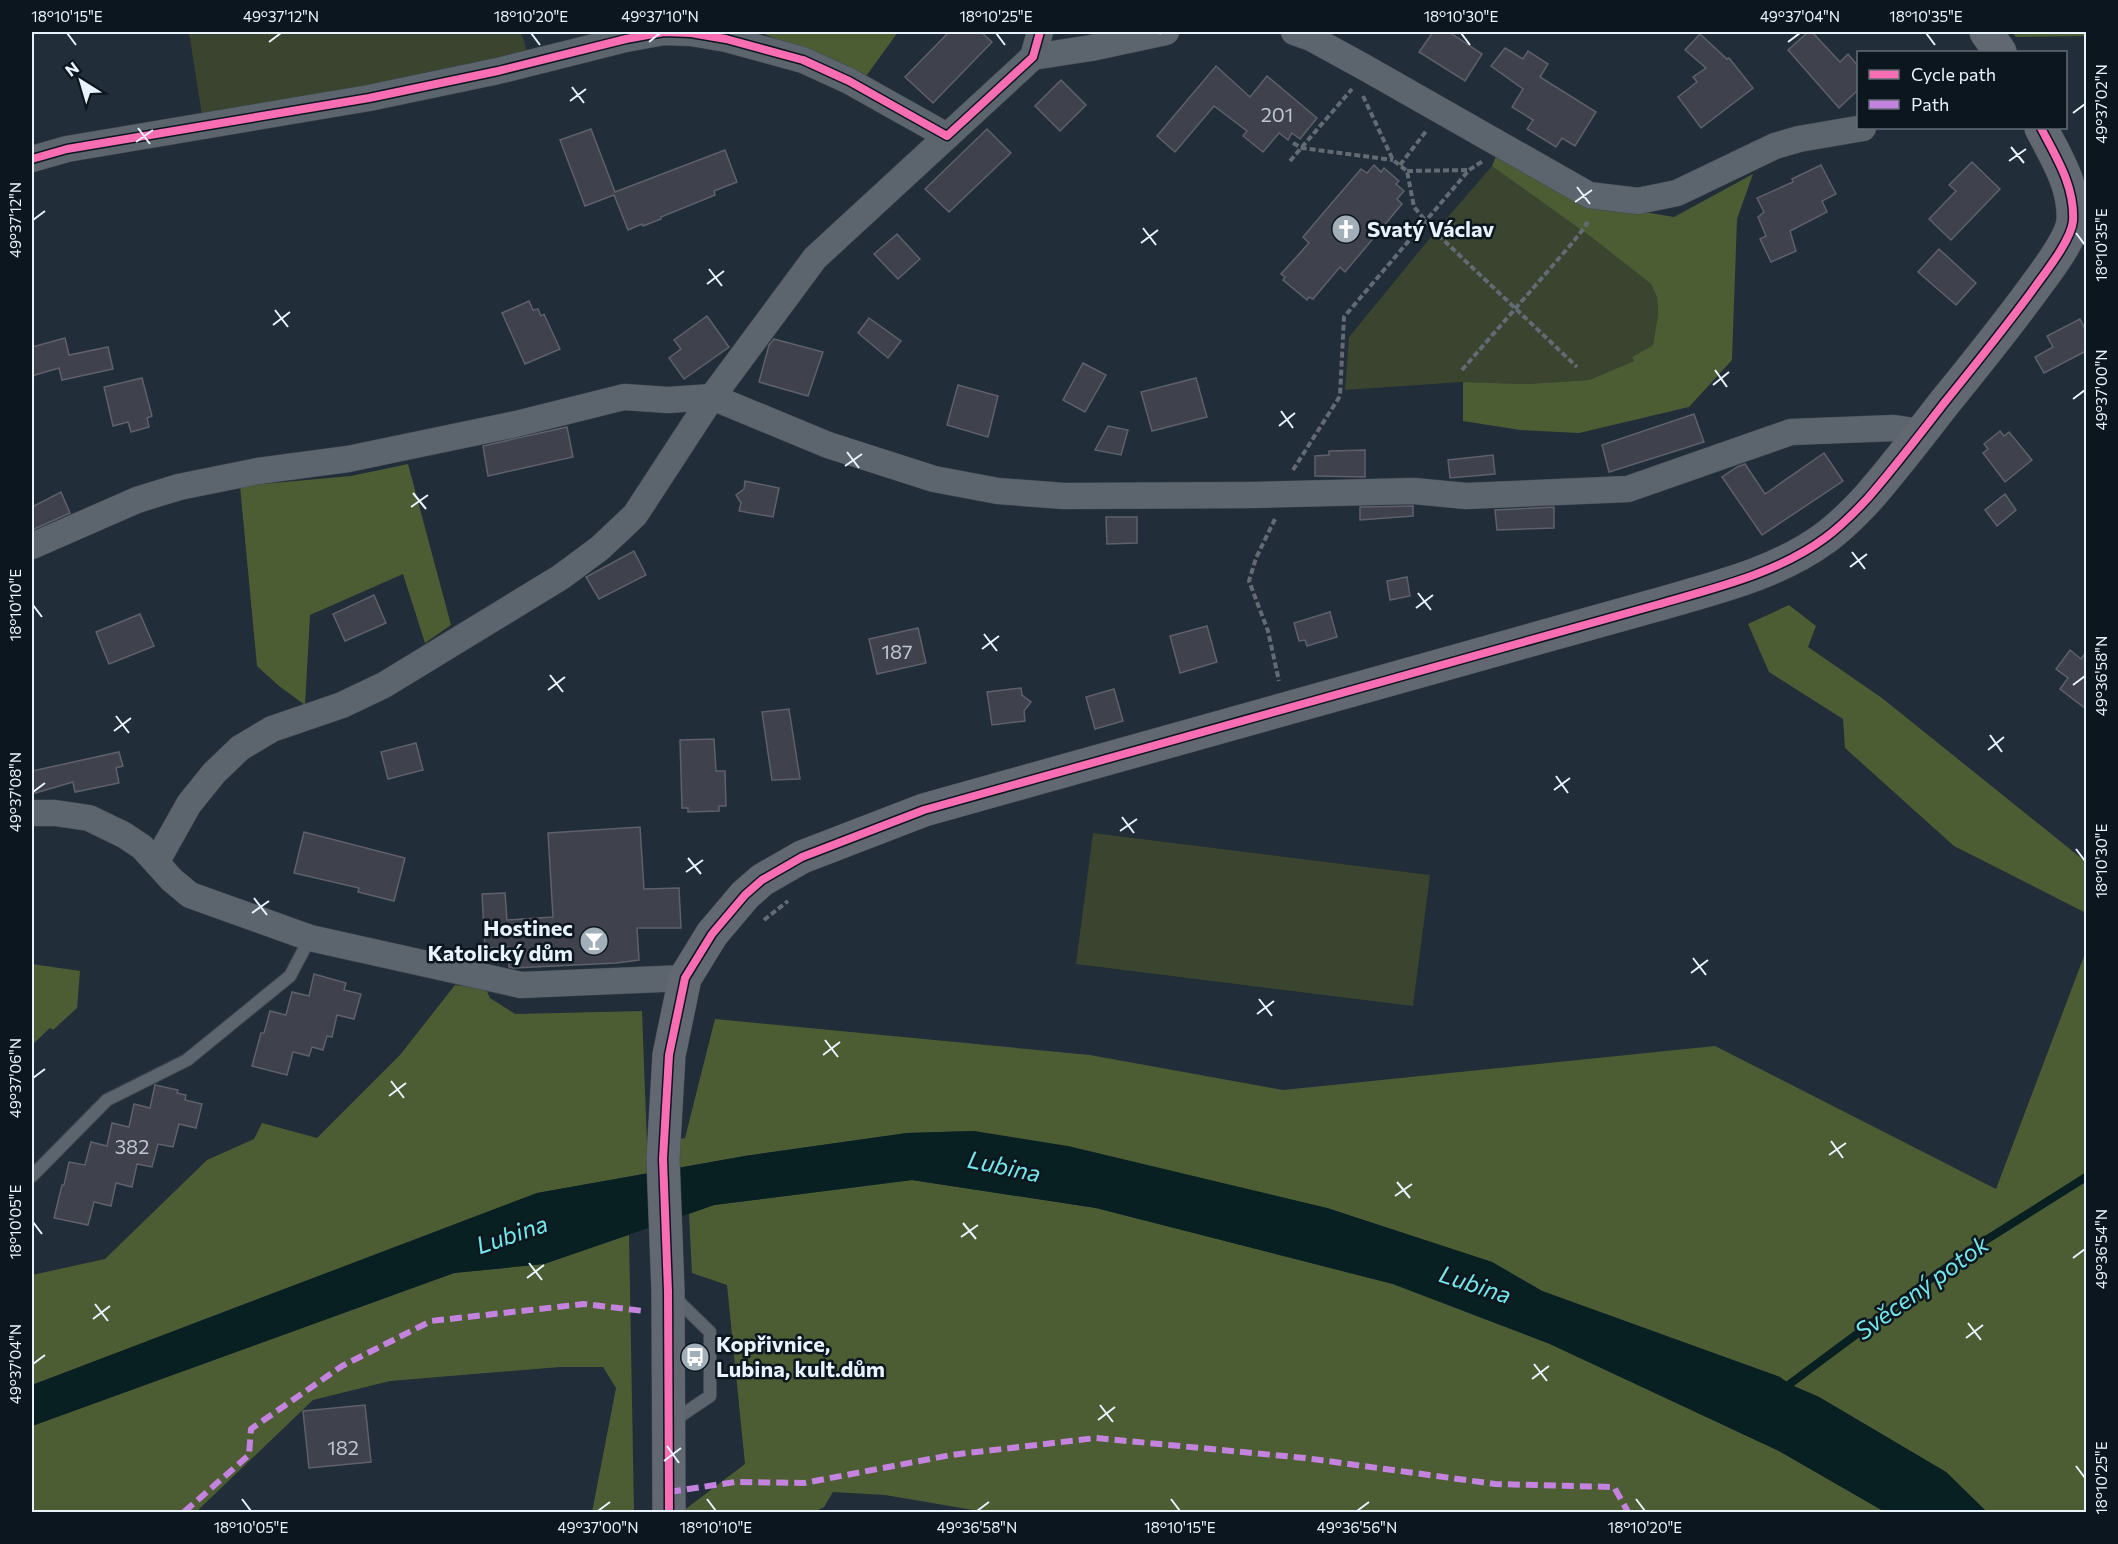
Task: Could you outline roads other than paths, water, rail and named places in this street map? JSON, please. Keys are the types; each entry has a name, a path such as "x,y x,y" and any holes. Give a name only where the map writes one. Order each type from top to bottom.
{"street":[{"path":"32,159 67,149 379,96 498,72 626,39 664,32 691,33 726,39 803,60 849,81 947,136"},
{"path":"157,861 189,804 214,773 240,748 272,729 342,705 384,685 561,577 600,548 635,515 712,398 815,258 1033,57 1040,32"},
{"path":"1033,57 1091,48 1166,32"},
{"path":"1294,32 1311,38 1361,75 1442,110 1584,194 1638,201 1677,194 1775,146 1798,139 1857,129"},
{"path":"1986,32 1999,51"},
{"path":"669,1512 668,1291 663,1159 669,1054 685,978 712,934 745,895 780,868 823,847 924,810 1656,605 1769,569 1800,554 1826,537 1866,500 2001,332 2057,256 2080,229 2073,197 2042,129"},
{"path":"32,546 137,500 179,487 258,471 348,459 516,424 624,397 668,400 712,398 828,445 934,479 998,491 1053,495 1414,491 1466,496 1628,489 1791,432 1894,428 1921,432"},
{"path":"32,813 55,813 89,818 124,835 142,847 172,880 190,895 310,938 521,985 685,978"}],"lane":[{"path":"32,1176 107,1100 187,1060 290,976 310,938"}],"water":[{"name":"Lubina","path":"974,1131 1068,1146 1327,1208 1492,1262 1542,1291 1780,1377 1789,1384 1819,1397 1946,1472 1987,1512 1885,1512 1779,1451 1550,1344 1393,1284 1096,1208 912,1180 714,1205 544,1264 454,1273 32,1426 32,1385 537,1193 745,1156 907,1133"}],"waterway":[{"name":"Svěcený potok","path":"1783,1389 1967,1252 2086,1177"}],"place":[{"name":"Svatý Václav","path":"1346,229"},
{"name":"Hostinec Katolický dům","path":"594,941"},
{"name":"Kopřivnice, Lubina, kult.dům","path":"695,1357"}]}
